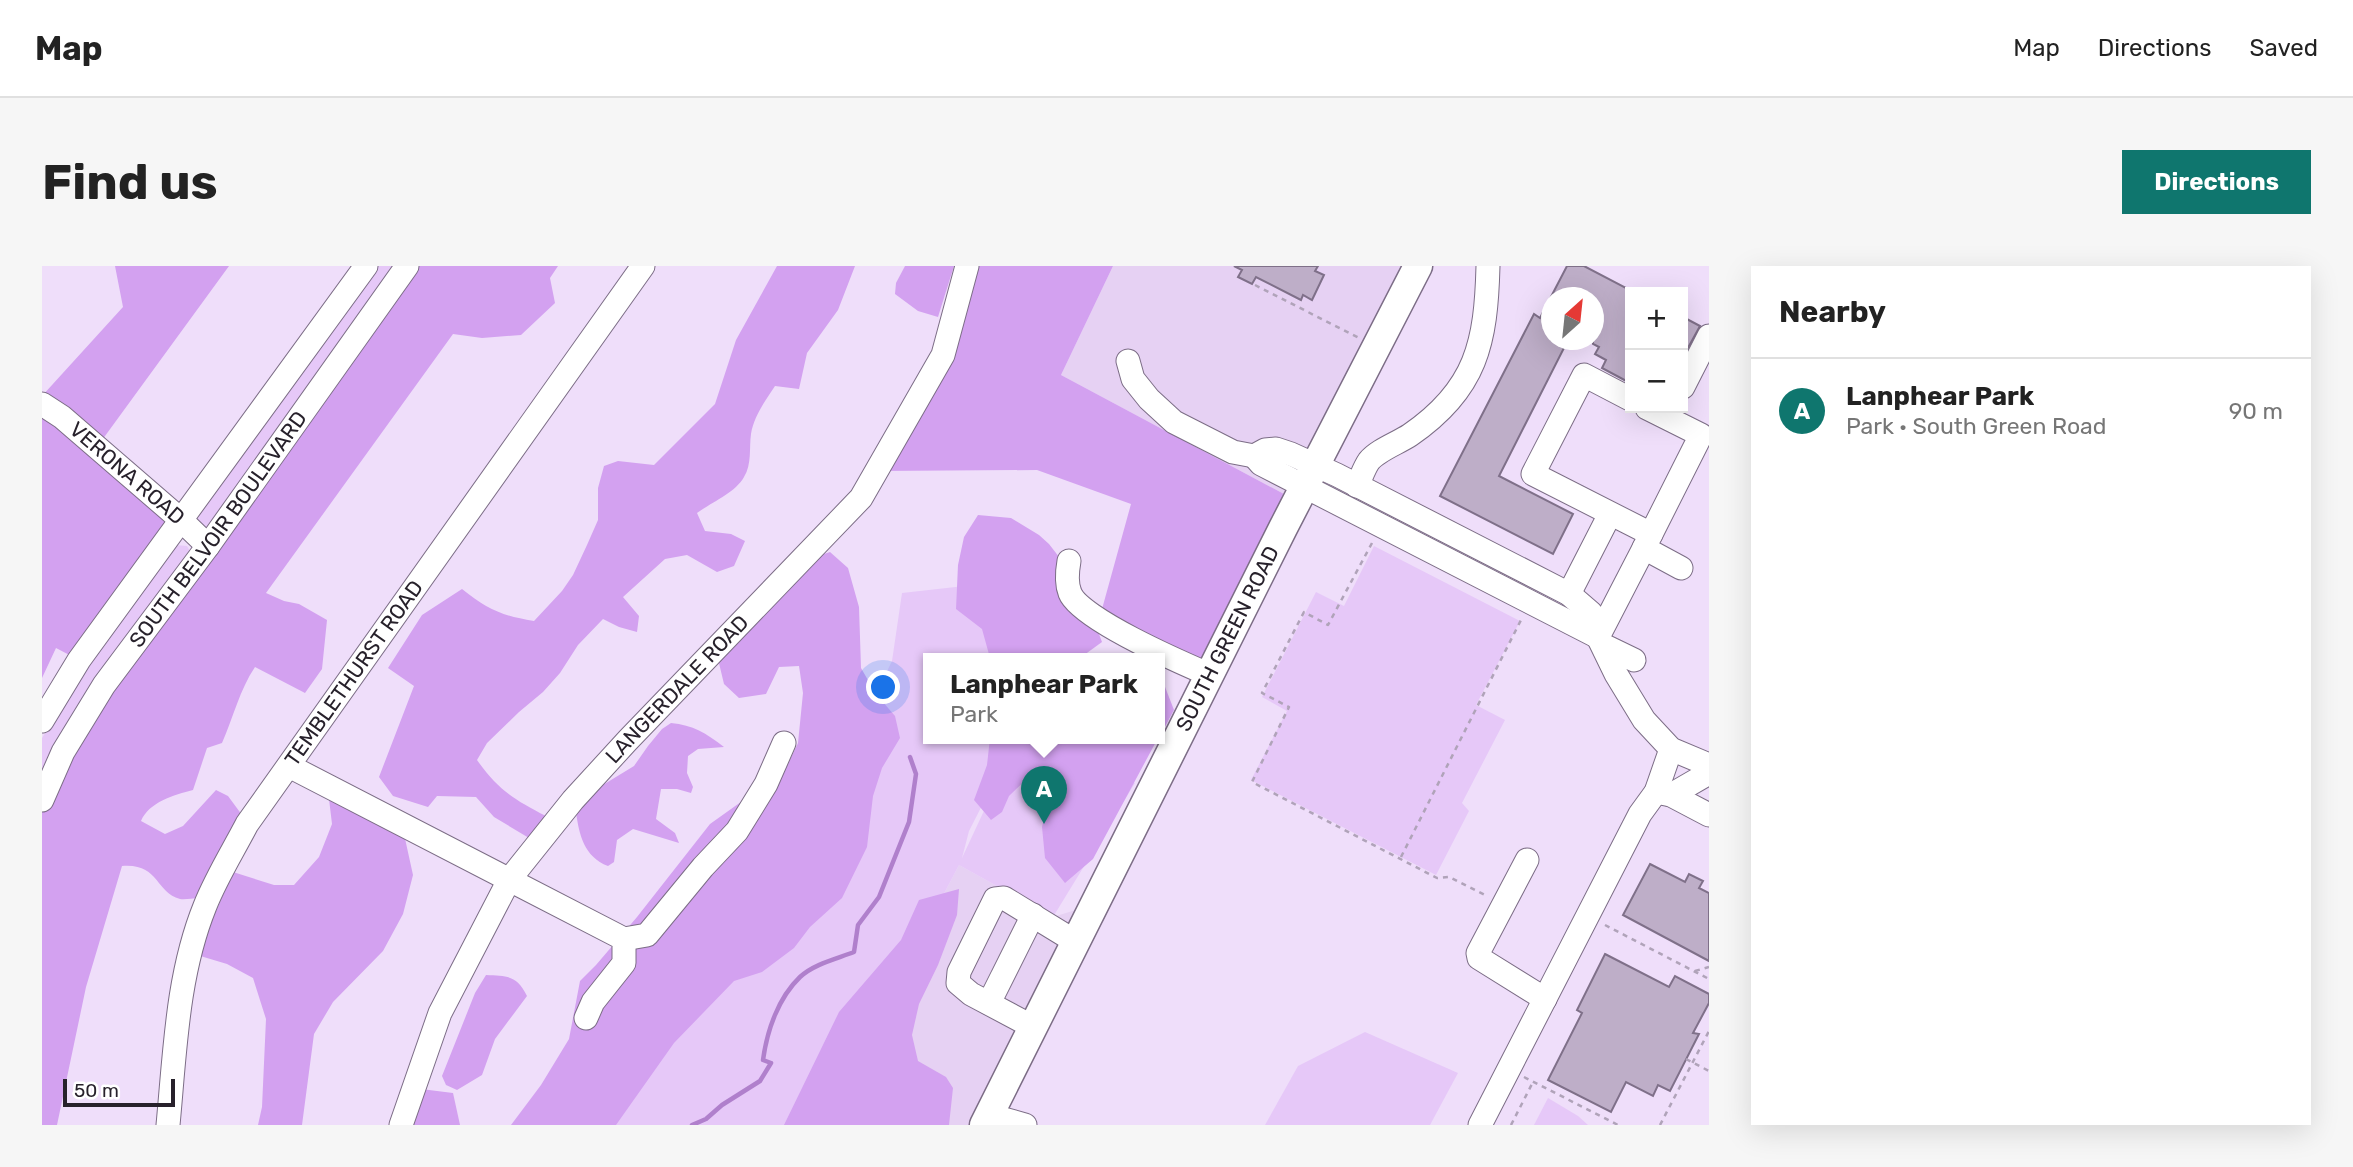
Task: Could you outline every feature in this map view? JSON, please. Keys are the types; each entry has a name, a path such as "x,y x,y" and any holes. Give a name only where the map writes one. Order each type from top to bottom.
{"main road":[{"name":"SOUTH GREEN ROAD","path":"986,1120 1418,266"}],"street":[{"name":"SOUTH BELVOIR BOULEVARD","path":"42,721 79,660 366,266"},
{"name":"SOUTH BELVOIR BOULEVARD","path":"42,800 63,752 104,685 208,546 407,266"},
{"name":"TEMBLETHURST ROAD","path":"168,1125 182,996 198,927 205,905 247,824 643,266"},
{"name":"LANGERDALE ROAD","path":"401,1125 440,1013 509,880 573,800 628,740 861,498 943,355 967,266"},
{"path":"1357,486 1370,460 1412,434 1457,394 1479,354 1487,310 1488,266"},
{"path":"1688,377 1709,336"},
{"path":"1128,361 1133,379 1149,399 1174,422 1233,452 1254,456 1265,450 1276,449 1310,475 1634,660"},
{"path":"1625,396 1584,375 1533,474 1610,514 1681,568"},
{"name":"VERONA ROAD","path":"42,404 62,418 208,546"},
{"path":"1600,641 1701,435 1665,413"},
{"path":"1310,475 1357,486 1569,594 1591,613 1600,641 1616,674 1644,720 1671,750 1709,765"},
{"path":"1569,594 1610,514"},
{"path":"1069,561 1067,576 1071,596 1092,617 1210,675"},
{"path":"289,766 624,939 647,936 703,867 737,831 766,784 785,743"},
{"path":"1663,794 1671,750"},
{"path":"1480,1125 1640,814 1663,794 1709,773"},
{"path":"1663,794 1709,815"},
{"path":"1527,860 1478,953 1479,958 1545,999"},
{"path":"1033,1027 971,994 958,983 959,972 988,912 995,899 1004,898 1076,942"},
{"path":"989,1003 1033,915"},
{"path":"586,1018 593,1002 624,963 624,939"},
{"path":"986,1120 1025,1125"}],"path":[{"path":"1255,285 1362,339"},
{"path":"1374,540 1328,625 1304,612 1262,693 1289,707 1252,782 1437,878 1450,877 1504,905"},
{"path":"1400,858 1523,617"},
{"path":"1595,920 1709,979"},
{"path":"1695,971 1709,967"},
{"path":"1660,1125 1709,1031"},
{"path":"1686,1059 1709,1071"},
{"path":"1515,1073 1618,1125"},
{"path":"1511,1125 1534,1082"}],"shaded area":[{"path":"115,266 229,266 97,447 180,519 79,660 56,648 42,678 42,396 123,307"},
{"path":"377,266 400,266 206,530 195,518"},
{"path":"407,266 558,266 550,278 555,303 521,335 482,338 453,334 266,593 299,604 327,620 322,669 305,693 255,667 222,743 207,748 193,790 163,800 145,814 141,821 165,834 183,826 216,790 228,796 242,815 198,898 180,899 143,869 122,866 86,987 57,1125 42,1125 42,800 63,752"},
{"path":"777,266 855,266 838,310 807,353 799,389 775,386 760,409 752,427 749,461 744,477 729,493 697,513 705,531 731,534 745,541 734,566 717,572 687,555 665,559 623,597 639,616 637,632 603,619 578,645 560,673 543,692 487,743 477,760 492,779 525,805 546,816 529,838 494,817 476,797 437,796 428,807 393,796 379,777 414,686 388,668 422,615 462,589 495,611 534,621 562,591 587,545 598,520 598,488 604,466 618,461 654,465 715,404 736,340"},
{"path":"905,266 954,266 938,317 918,311 895,294 896,283"},
{"path":"967,266 1113,266 1061,375 1297,501 1210,675 1099,620 1131,504 1037,470 876,471 943,355"},
{"path":"1113,266 1418,266 1297,501 1061,375"},
{"path":"978,515 1011,518 1039,535 1080,584 1102,642 1087,653 989,653 982,629 956,609 958,565 964,537"},
{"path":"175,545 187,546 191,553 42,780 42,738 75,686"},
{"path":"1374,546 1520,621 1476,705 1505,720 1462,803 1469,811 1436,875 1251,780 1287,711 1262,697 1316,592 1344,606"},
{"path":"830,552 848,568 859,607 861,668 876,694 895,716 900,738 882,768 873,796 867,847 842,898 810,927 794,948 762,972 734,981 674,1043 616,1125 511,1125 541,1085 569,1039 580,981 637,917 710,824 766,784 788,764 798,743 803,693 799,666 779,667 766,694 739,698 724,684 718,659 815,557"},
{"path":"1019,580 1016,653 923,653 923,744 1013,744 969,831 962,858 1015,744 1059,744 1135,783 1053,917 959,865 823,1125 552,1125 876,694 892,661 902,593"},
{"path":"1165,687 1174,710 1165,727"},
{"path":"671,723 699,730 724,747 698,749 688,756 687,773 693,787 691,793 677,789 661,789 656,819 675,833 679,843 633,829 617,840 614,862 608,866 588,851 581,836 576,812 593,791 634,766 662,729"},
{"path":"989,744 1155,744 1093,859 1065,883 1045,858 1042,827 1052,779 1036,770 1009,796 1002,812 991,820 974,800 987,765"},
{"path":"329,799 404,834 413,875 403,914 383,951 333,1002 314,1034 302,1125 258,1125 262,1107 266,1019 253,978 227,964 197,955 233,872 274,885 294,885 319,857 332,824"},
{"path":"959,865 1053,917 1095,904 984,1125 823,1125"},
{"path":"959,889 957,915 938,965 919,1004 912,1035 918,1061 946,1077 953,1088 949,1125 784,1125 839,1012 901,940 919,900"},
{"path":"486,975 515,980 527,996 495,1039 482,1075 457,1090 446,1085 442,1076 475,993"},
{"path":"1365,1032 1458,1073 1430,1125 1265,1125 1298,1066"},
{"path":"421,1089 453,1093 460,1125 410,1125"},
{"path":"1548,1098 1578,1116 1588,1125 1534,1125"}],"building":[{"path":"1234,266 1318,266 1315,271 1324,275 1312,300 1303,295 1301,300 1256,277 1252,284 1238,277 1242,270"},
{"path":"1567,266 1584,266 1625,287 1625,380 1602,368 1606,360 1595,354 1597,350 1604,350 1604,287 1556,287"},
{"path":"1534,314 1540,318 1541,316 1541,350 1563,350 1499,476 1573,514 1553,554 1440,496"},
{"path":"1688,320 1700,326 1688,348"},
{"path":"1650,864 1685,882 1689,874 1703,881 1699,888 1709,893 1709,961 1623,915"},
{"path":"1605,954 1669,987 1675,976 1709,994 1709,1003 1693,1033 1699,1034 1670,1091 1658,1085 1653,1096 1626,1082 1611,1112 1548,1080 1582,1013 1577,1010"}],"waterway":[{"path":"692,1125 706,1119 722,1105 760,1081 771,1063 763,1060 767,1038 775,1016 792,985 818,965 854,952 858,925 879,897 909,822 916,774 910,757"}],"place":[{"name":"Lanphear Park","path":"1044,824"}]}
